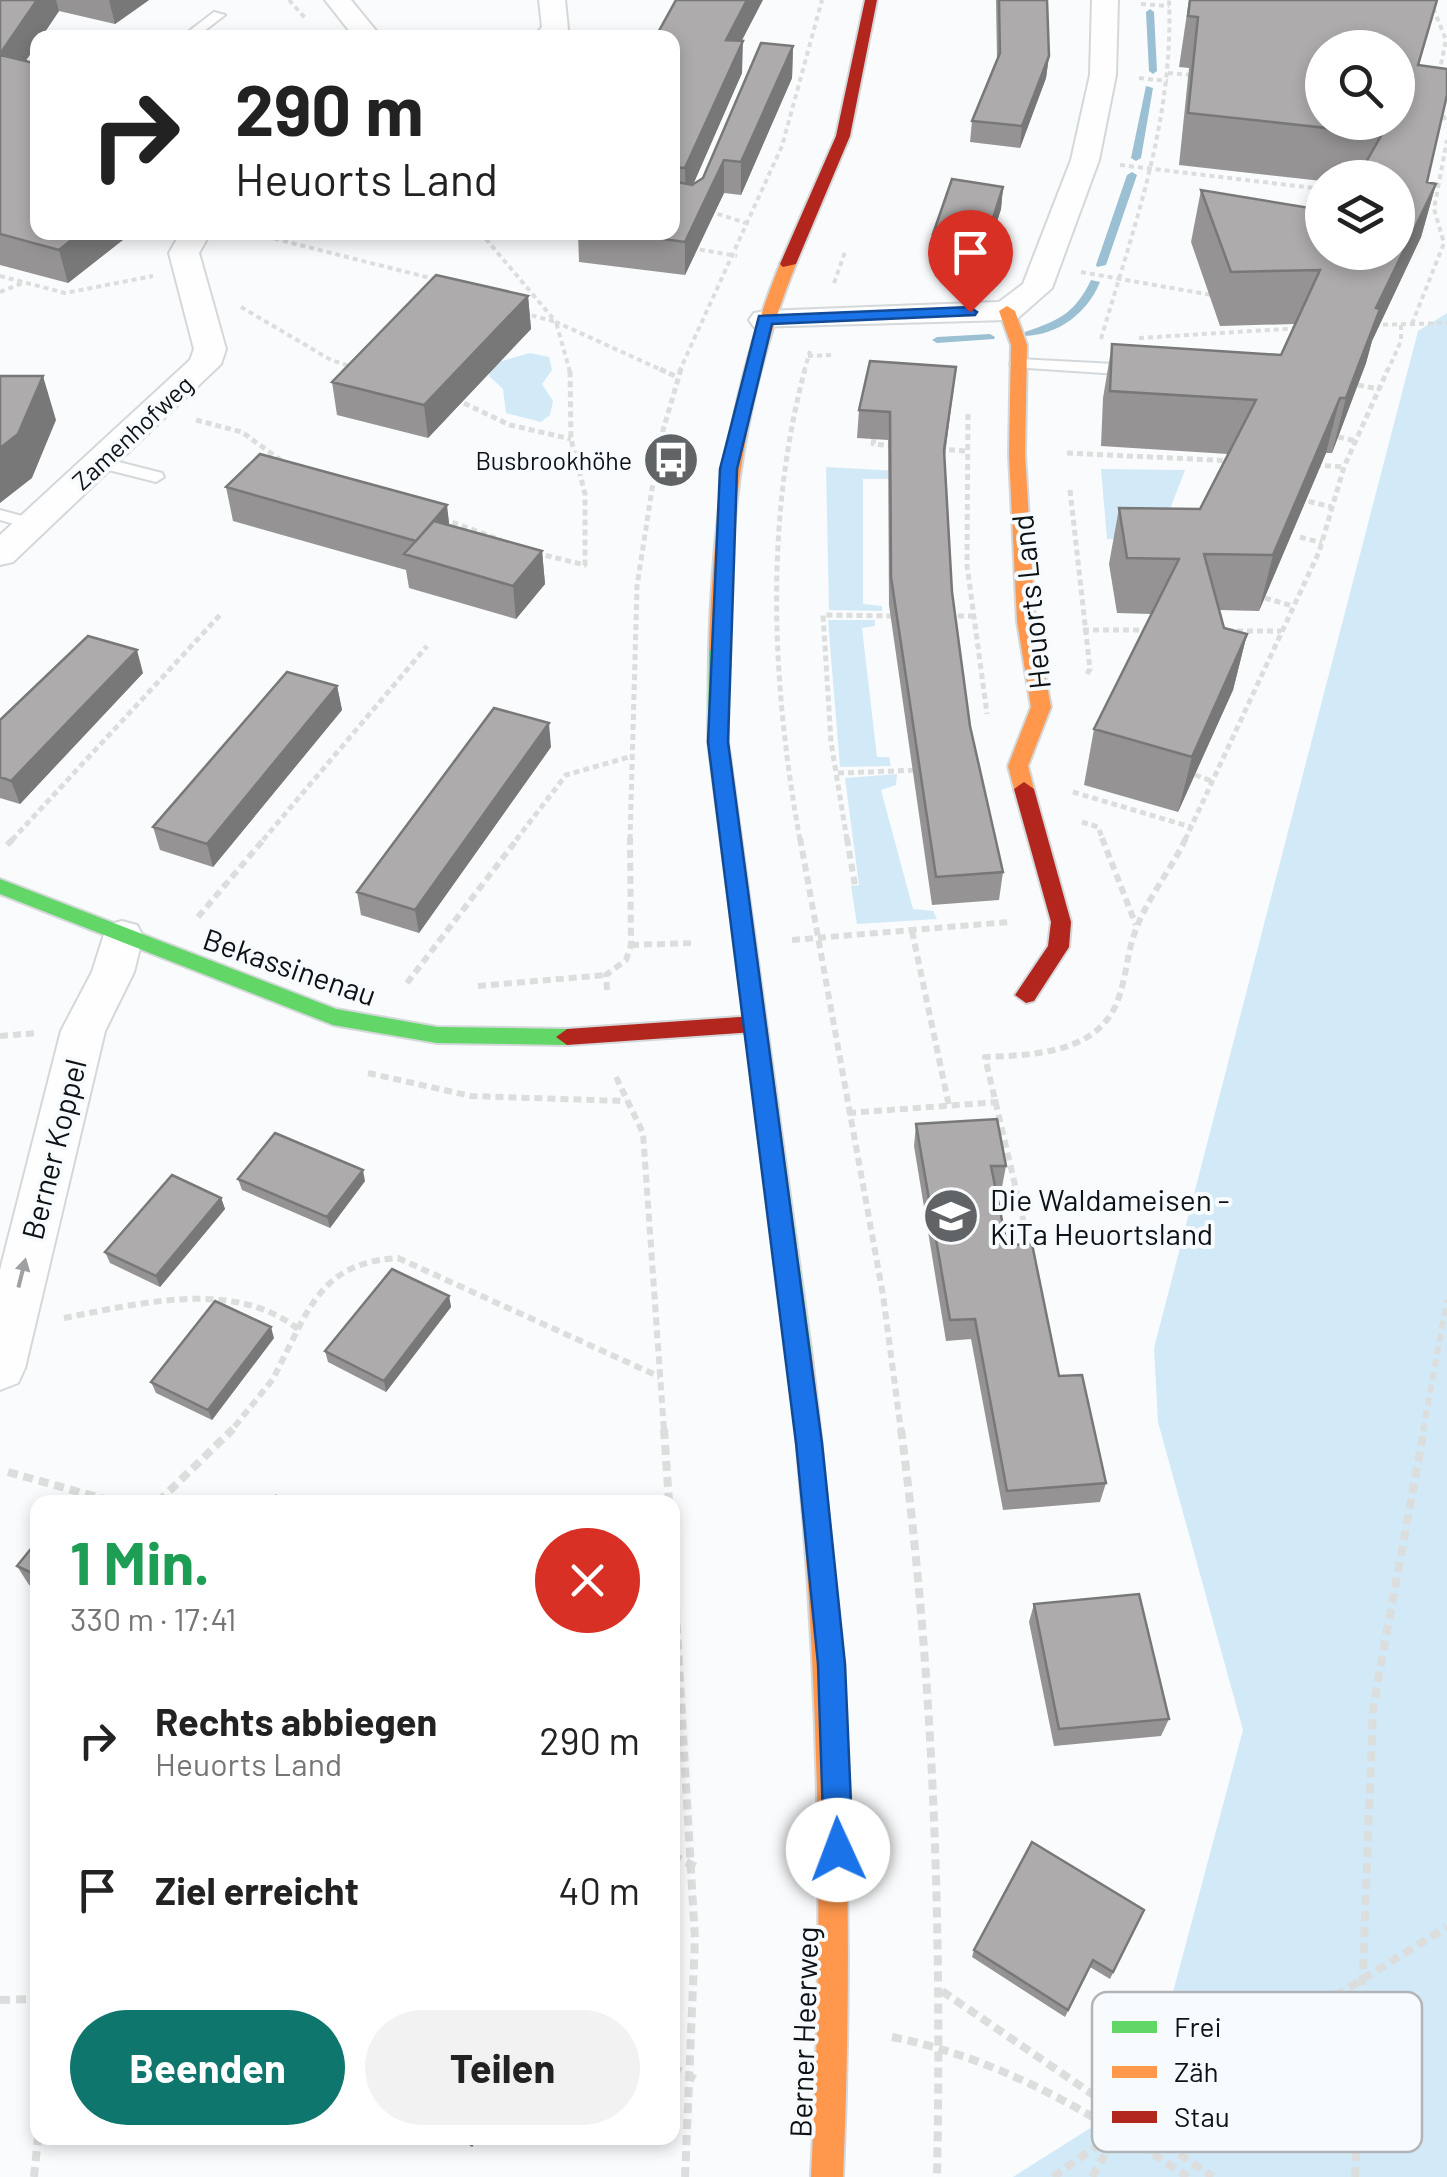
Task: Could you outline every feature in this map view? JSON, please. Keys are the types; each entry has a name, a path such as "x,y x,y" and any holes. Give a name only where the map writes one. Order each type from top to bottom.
{"main road":[{"name":"Berner Heerweg","path":"827,2177 836,2028 838,1850 832,1664 809,1443 718,742 718,627 728,469 765,320 837,156 864,58 871,0"},
{"name":"Heuorts Land","path":"1006,310 1019,345 1017,454 1026,622 1041,707 1018,766 1060,922 1058,947 1026,995"},
{"name":"Bekassinenau","path":"0,886 122,936 376,1029 544,1038 754,1024"}],"street":[{"path":"338,0 362,30"},
{"path":"552,0 553,30"},
{"path":"765,320 1006,310 1037,288 1084,160 1103,75 1105,0"},
{"name":"Zamenhofweg","path":"0,554 16,520 99,462 206,364 210,349 184,253 191,240"},
{"name":"Berner Koppel","path":"0,1368 83,1030 113,972 122,936"}],"lane":[{"path":"197,30 219,15"},
{"path":"1018,364 1160,372"},
{"path":"99,462 156,478"}],"path":[{"path":"1101,340 1153,170 1168,73 1169,0"},
{"path":"1430,0 1446,40 1439,76"},
{"path":"1168,73 1207,76"},
{"path":"1435,95 1447,124"},
{"path":"1412,324 1444,243 1434,210 1447,140"},
{"path":"1153,170 1305,186"},
{"path":"704,210 752,225"},
{"path":"280,240 452,283"},
{"path":"487,240 556,322 570,359 571,439 585,494 585,566 534,552"},
{"path":"690,248 737,256"},
{"path":"0,276 65,293 190,277 331,360 365,371"},
{"path":"1118,278 1228,298"},
{"path":"0,292 24,283"},
{"path":"512,310 556,322 677,377"},
{"path":"1357,322 1375,326"},
{"path":"1030,1252 999,1102 985,1057 1037,1054 1100,1031 1115,1006 1137,926 1168,878 1322,543 1344,466 1401,341 1400,324 1447,323"},
{"path":"814,340 786,455 778,532 778,666 785,756 883,1294 914,1526 932,1726 941,1990 937,2177"},
{"path":"1358,384 1379,390"},
{"path":"452,398 510,426 571,439"},
{"path":"156,410 242,432 286,464"},
{"path":"1338,437 1356,441"},
{"path":"1067,452 1147,452 1228,457 1248,462"},
{"path":"1228,457 1230,472"},
{"path":"1306,465 1344,466"},
{"path":"1282,495 1332,508"},
{"path":"442,519 504,542"},
{"path":"1300,537 1322,543"},
{"path":"1265,598 1294,606"},
{"path":"24,852 4,844 220,615"},
{"path":"855,886 831,742 823,615 898,616"},
{"path":"935,616 1026,622"},
{"path":"1083,630 1160,630"},
{"path":"1212,631 1281,631"},
{"path":"210,928 195,921 426,646"},
{"path":"1219,720 1238,725"},
{"path":"407,983 566,775 629,757"},
{"path":"838,773 938,769"},
{"path":"1195,775 1212,780"},
{"path":"1070,792 1191,827"},
{"path":"820,940 1016,922"},
{"path":"912,931 948,1106"},
{"path":"473,986 606,976"},
{"path":"396,982 420,984"},
{"path":"0,1036 38,1033"},
{"path":"616,1081 643,1133 669,1495"},
{"path":"848,1113 999,1102"},
{"path":"165,1495 240,1421 275,1378 298,1329 334,1272 371,1258 398,1258 660,1377"},
{"path":"61,1318 214,1300 258,1304 290,1318 298,1329"},
{"path":"1361,1992 1373,1708 1447,1300"},
{"path":"8,1472 90,1495"},
{"path":"680,1652 696,1867 695,2079 685,2177"},
{"path":"680,1860 696,1867"},
{"path":"1338,1992 1447,1927"},
{"path":"941,1990 1092,2095"},
{"path":"0,2000 30,1999"},
{"path":"958,2049 1092,2116"},
{"path":"680,2071 695,2079"},
{"path":"34,2177 37,2145"},
{"path":"1053,2177 1092,2149"},
{"path":"1092,2177 1106,2152"},
{"path":"1151,2152 1188,2177"},
{"path":"1176,2152 1213,2177"},
{"path":"1355,2177 1356,2152"}],"shaded area":[{"path":"1447,313 1447,2177 1013,2177 1092,2127 1092,2152 1422,2152 1422,1992 1173,1992 1243,1730 1158,1422 1154,1348 1418,331"},
{"path":"530,353 549,357 552,370 542,384 553,401 550,415 541,422 506,413 503,389 489,376 492,364"},
{"path":"826,467 917,472 916,479 863,479 863,604 882,606 882,611 829,610"},
{"path":"1101,469 1185,470 1159,538 1107,539"},
{"path":"828,620 875,620 875,626 862,628 877,757 889,757 891,766 840,767"},
{"path":"897,774 896,785 881,790 913,909 933,911 937,919 857,924 851,886 859,885 845,778"}],"building":[{"path":"0,0 37,0 0,54"},
{"path":"676,0 747,0 726,40 743,41 685,168 680,168 680,30 659,30"},
{"path":"999,0 1047,0 1049,56 1022,126 972,121 1000,53"},
{"path":"1190,0 1437,0 1418,65 1447,69 1447,95 1427,182 1436,184 1415,227 1415,160 1367,160 1379,140 1415,140 1415,30 1305,30 1305,126 1188,113 1198,17 1188,16"},
{"path":"761,43 793,46 741,162 724,160 685,242 670,240 680,240 680,183 692,185 703,178"},
{"path":"0,55 30,62 30,240 71,240 59,250 0,234"},
{"path":"952,179 1003,187 986,240 933,234"},
{"path":"1201,190 1305,207 1305,270 1320,270 1231,272"},
{"path":"1320,270 1394,270 1376,308 1380,309 1346,398 1340,398 1273,555 1204,554 1224,628 1247,634 1192,757 1094,729 1179,559 1127,558 1119,508 1200,509 1256,400 1110,391 1112,344 1281,355"},
{"path":"436,275 528,296 424,405 332,382"},
{"path":"870,361 956,367 944,450 952,592 970,726 1003,872 936,877 891,577 890,412 859,410"},
{"path":"0,376 43,376 18,434 0,448"},
{"path":"260,454 447,505 416,541 226,487"},
{"path":"434,521 542,551 513,586 404,554"},
{"path":"88,636 137,650 11,781 0,777 0,720"},
{"path":"287,672 337,686 207,844 153,827"},
{"path":"494,708 549,723 415,910 357,892"},
{"path":"997,1119 1006,1166 991,1166 1007,1245 1032,1244 1059,1376 1082,1375 1106,1483 1007,1491 975,1319 950,1320 916,1124"},
{"path":"275,1133 363,1170 327,1217 238,1179"},
{"path":"172,1175 221,1198 156,1276 105,1252"},
{"path":"392,1269 449,1296 384,1381 325,1351"},
{"path":"215,1301 271,1327 208,1410 151,1382"},
{"path":"30,1550 30,1572 17,1566"},
{"path":"1139,1594 1169,1719 1059,1729 1034,1604"},
{"path":"1032,1842 1144,1910 1113,1972 1093,1960 1068,2010 974,1950"}],"waterway":[{"path":"1150,12 1153,71"},
{"path":"1136,158 1149,88"},
{"path":"1101,265 1132,175"},
{"path":"1029,334 1061,322 1078,310 1095,282"},
{"path":"937,340 990,337"}],"traffic: fast":[{"path":"718,649 718,742 800,1357"},
{"path":"0,886 333,1017 437,1035 567,1037"}],"traffic: slow":[{"path":"718,649 722,550 733,452 754,357 788,264"},
{"path":"1007,311 1019,345 1017,454 1026,621 1041,707 1018,766 1024,789"},
{"path":"800,1357 821,1564 833,1767 835,1969 827,2177"}],"traffic: jam":[{"path":"788,264 843,136 871,0"},
{"path":"1024,789 1061,922 1058,947 1026,995"},
{"path":"567,1037 754,1024"}],"place":[{"name":"Busbrookhöhe","path":"671,460"},
{"name":"Die Waldameisen - KiTa Heuortsland","path":"951,1216"}],"route":[{"path":"838,1850 832,1664 809,1443 718,742 722,529 728,469 765,320 970,312"}]}
